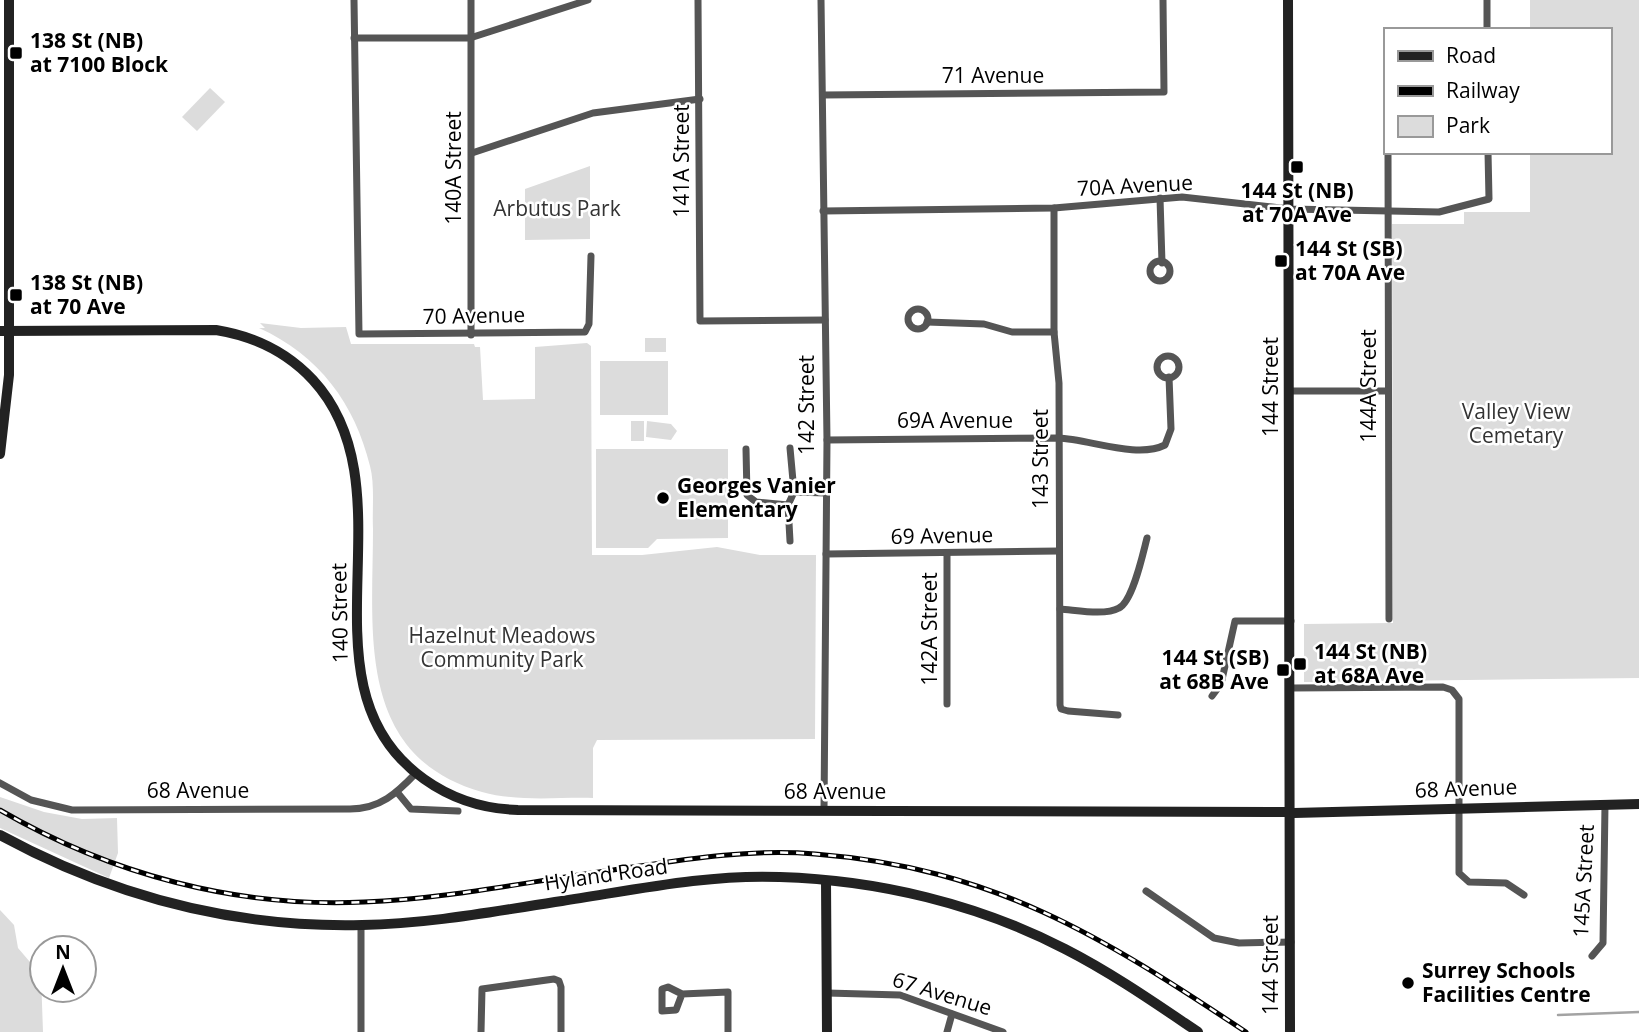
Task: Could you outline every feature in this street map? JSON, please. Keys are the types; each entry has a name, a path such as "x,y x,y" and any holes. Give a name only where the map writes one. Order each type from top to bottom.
{"street":[{"path":"0,454 8,397 5,331 9,0"},
{"path":"354,0 354,38 470,38 588,0"},
{"name":"140A Street","path":"471,0 471,335"},
{"name":"141A Street","path":"698,0 700,321 825,320"},
{"name":"142 Street","path":"821,0 827,440 824,811"},
{"name":"71 Avenue","path":"822,95 1164,92 1163,0"},
{"name":"144 Street","path":"1289,0 1291,1031"},
{"path":"1487,0 1487,28"},
{"name":"70 Avenue","path":"354,38 359,334 471,335 588,330 590,256"},
{"path":"471,153 593,113 700,99"},
{"name":"144A Street","path":"1388,154 1386,391 1389,620"},
{"name":"70A Avenue","path":"823,211 1054,208 1160,198 1290,209 1439,212 1489,199 1488,154"},
{"path":"1160,198 1162,262"},
{"name":"143 Street","path":"1054,208 1054,332 1059,383 1061,709 1118,715"},
{"path":"927,322 984,324 1013,332 1054,332"},
{"name":"140 Street","path":"5,331 216,330 249,337 270,346 306,373 334,407 348,437 357,482 358,635 362,684 381,732 416,773"},
{"name":"69A Avenue","path":"827,440 1058,438 1089,440 1126,449 1156,448 1165,445 1171,429 1170,377"},
{"path":"1290,391 1386,391"},
{"path":"790,448 794,492 788,505 790,541"},
{"path":"746,449 747,495 756,502 788,505"},
{"path":"794,492 826,493"},
{"path":"1060,609 1111,611 1121,607 1129,595 1147,538"},
{"name":"69 Avenue","path":"826,554 1059,551"},
{"name":"142A Street","path":"947,554 947,704"},
{"path":"1212,696 1221,684 1235,621 1291,621"},
{"path":"1291,688 1443,687 1455,692 1459,699 1462,877 1469,881 1506,883 1524,895"},
{"name":"68 Avenue","path":"0,783 31,800 72,810 356,809 378,804 397,792 416,773 465,801 501,810 1291,813 1639,804"},
{"path":"397,792 411,808 457,811"},
{"name":"145A Street","path":"1592,957 1603,943 1605,805"},
{"name":"Hyland Road","path":"0,835 81,874 162,902 252,919 361,925 435,919 718,879 765,876 826,881 929,898 1013,925 1110,974 1198,1032"},
{"path":"826,881 827,1032"},
{"path":"1146,891 1214,938 1239,943 1291,942"},
{"path":"361,925 361,1032"},
{"path":"481,1032 481,989 554,979 559,981 562,1032"},
{"path":"682,994 728,992 728,1032"},
{"name":"67 Avenue","path":"827,993 900,995 1003,1032"},
{"path":"947,1032 952,1014"}],"green space":[{"name":"Valley View Cemetary","path":"1530,0 1639,0 1639,678 1304,682 1304,624 1393,623 1392,224 1464,224 1464,212 1530,212 1530,154 1611,154 1611,28 1530,28"},
{"path":"210,88 225,102 197,131 182,117"},
{"name":"Arbutus Park","path":"590,166 590,239 525,240 525,189"},
{"name":"Hazelnut Meadows Community Park","path":"260,323 301,328 346,327 351,344 474,344 475,347 480,347 483,400 535,399 535,347 587,343 591,346 592,555 642,555 717,547 760,555 816,555 815,739 597,740 593,748 593,798 523,798 496,795 441,775 411,750 392,720 380,685 374,648 372,608 372,481 370,466 355,422 344,402 317,367 300,352 259,328 265,328"},
{"path":"645,338 666,338 666,352 645,352"},
{"path":"600,361 668,361 668,415 600,415"},
{"path":"631,421 644,421 644,441 631,441"},
{"path":"647,421 671,424 677,431 671,440 646,437"},
{"path":"596,449 728,449 728,538 657,539 648,548 596,548"},
{"path":"0,797 44,812 82,819 117,818 118,853 109,878 0,828"},
{"path":"0,910 14,925 18,948 28,960 28,1004 42,1004 43,1032 0,1032"}],"waterway":[{"path":"1558,1015 1639,1012"}],"railway":[{"path":"0,810 42,833 130,869 222,892 316,902 423,898 734,854 815,854 879,862 937,874 992,891 1043,912 1143,966 1246,1032"}],"place":[{"name":"138 St (NB) at 7100 Block","path":"16,53"},
{"name":"144 St (NB) at 70A Ave","path":"1297,167"},
{"name":"144 St (SB) at 70A Ave","path":"1281,261"},
{"name":"138 St (NB) at 70 Ave","path":"16,295"},
{"name":"Georges Vanier Elementary","path":"663,498"},
{"name":"144 St (NB) at 68A Ave","path":"1300,664"},
{"name":"144 St (SB) at 68B Ave","path":"1283,670"},
{"name":"Surrey Schools Facilities Centre","path":"1408,983"}]}
